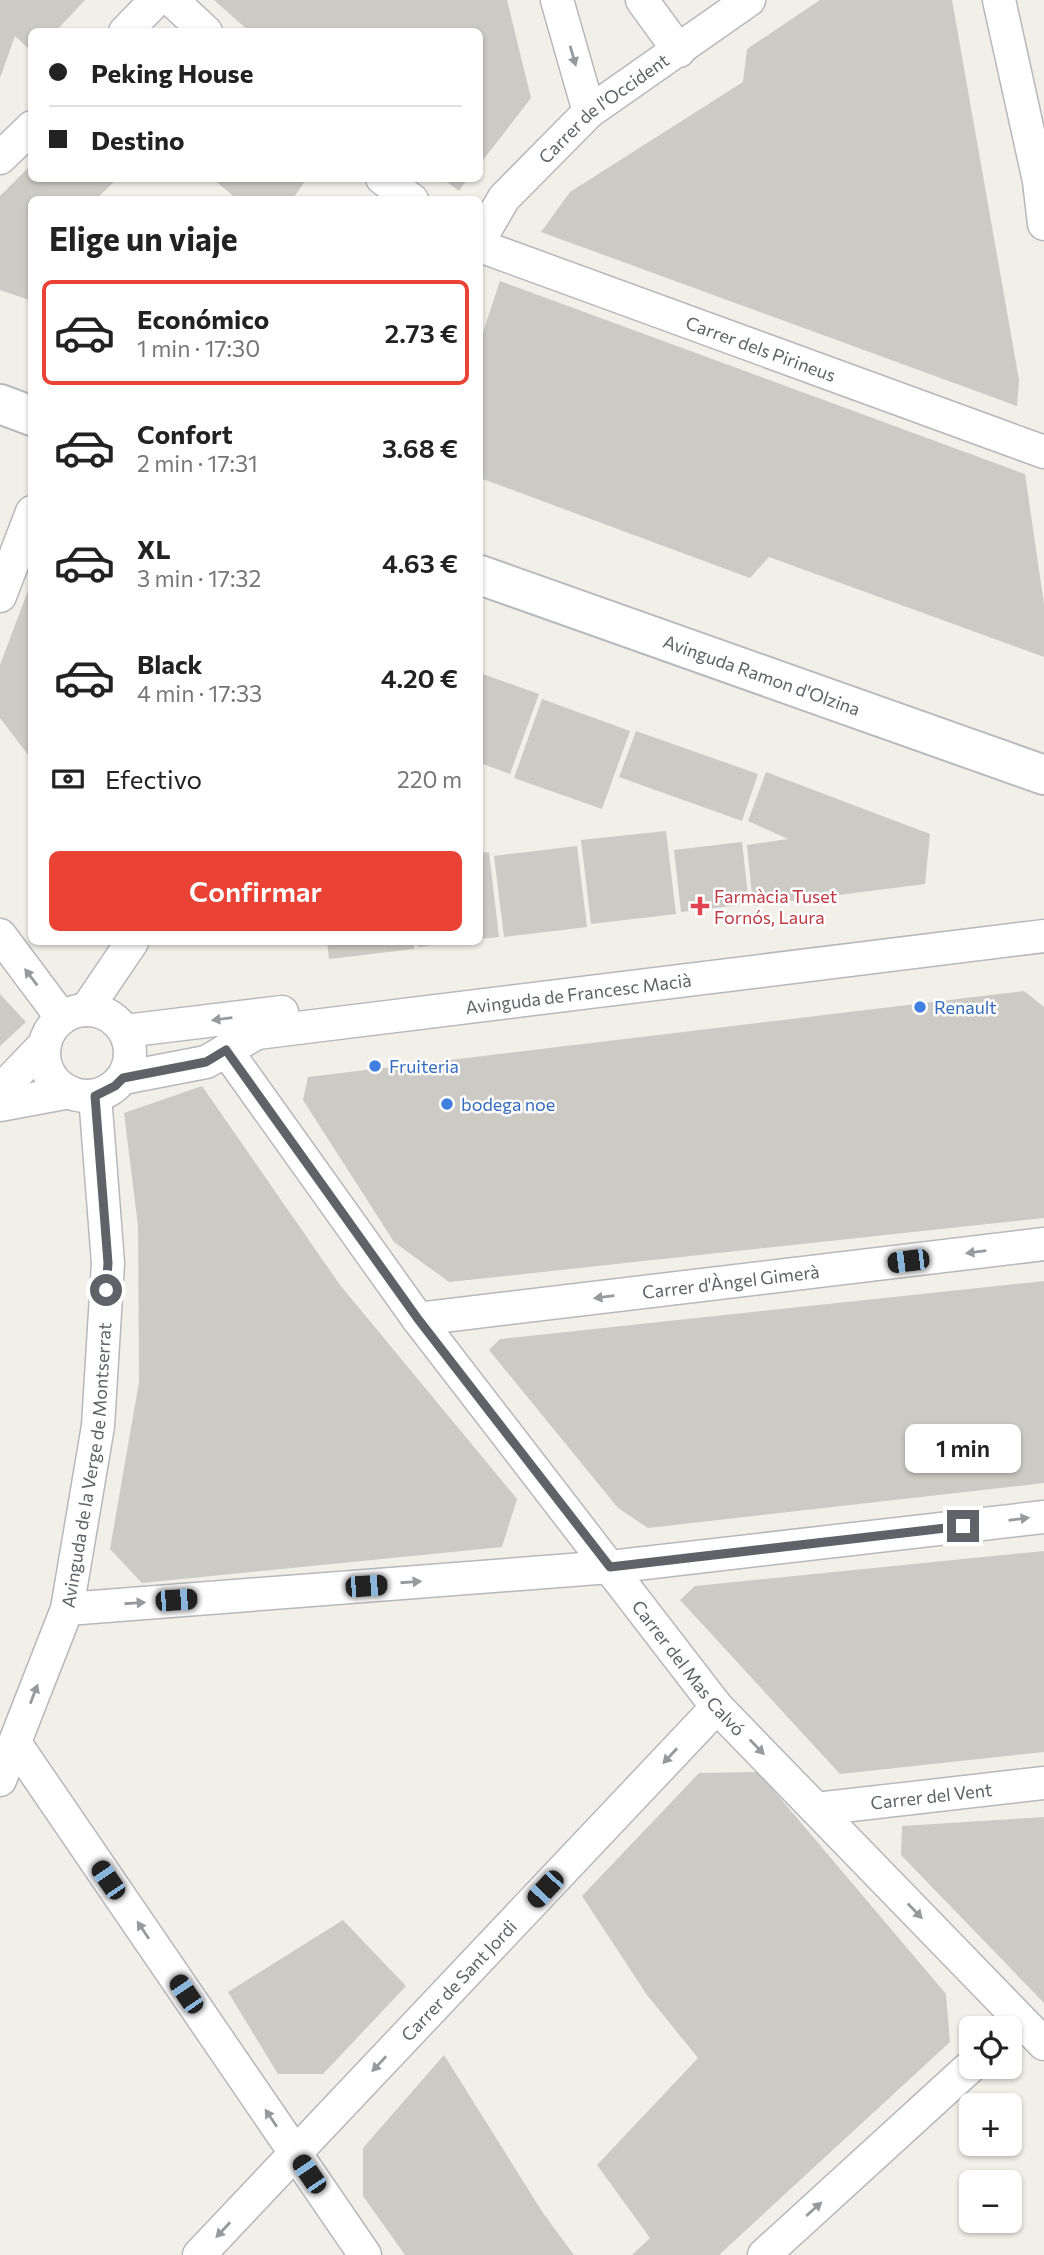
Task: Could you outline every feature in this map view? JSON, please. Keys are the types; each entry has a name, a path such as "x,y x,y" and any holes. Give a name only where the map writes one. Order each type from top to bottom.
{"street":[{"path":"129,28 156,0"},
{"path":"172,0 202,28"},
{"path":"557,0 589,112"},
{"path":"642,0 679,51"},
{"name":"Carrer de l'Occident","path":"483,234 504,198 589,112 749,0"},
{"path":"999,0 1039,181 1044,224"},
{"path":"387,182 407,196"},
{"name":"Carrer dels Pirineus","path":"483,247 1044,453"},
{"path":"0,404 28,414"},
{"path":"0,596 28,522"},
{"name":"Avinguda Ramon d'Olzina","path":"483,576 1044,775"},
{"name":"Avinguda de Francesc Macià","path":"125,1031 1044,918"},
{"path":"0,936 74,1014 108,1014 125,1031 131,1054 123,1078 115,1086 83,1094 0,1105"},
{"name":"Avinguda de Francesc Macià","path":"123,1078 206,1062 257,1033 1044,936"},
{"path":"0,1091 45,1044 54,1024 74,1014 130,945"},
{"path":"45,1044 44,1058 48,1072 58,1084 83,1094"},
{"name":"Carrer del Mas Calvó","path":"226,1050 418,1319 717,1707 1043,2042"},
{"name":"Avinguda de la Verge de Montserrat","path":"0,1780 67,1609 98,1426 108,1263 83,1094"},
{"name":"Carrer d'Àngel Gimerà","path":"418,1319 1044,1244"},
{"path":"67,1609 610,1567 1044,1517"},
{"name":"Carrer de Sant Jordi","path":"199,2255 717,1707"},
{"path":"15,1742 365,2255"},
{"name":"Carrer del Vent","path":"816,1808 1044,1783"},
{"path":"1022,2043 1043,2042"},
{"path":"764,2255 959,2077"}],"building":[{"path":"0,0 85,0 59,28 28,28 28,48 15,36 0,78"},
{"path":"214,0 507,0 531,98 483,160 483,28 246,28"},
{"path":"820,0 952,0 1019,380 1017,406 541,232 570,192 743,82 747,49"},
{"path":"28,168 28,182 114,182 99,196 28,196 28,300 0,290 0,196"},
{"path":"217,182 304,182 295,196 233,196"},
{"path":"447,182 465,182 459,191"},
{"path":"500,281 1025,474 1044,604 1044,657 769,557 750,578 483,479 483,332"},
{"path":"28,591 28,755 0,718 0,665"},
{"path":"483,674 539,694 510,774 483,764"},
{"path":"542,699 630,731 602,809 514,778"},
{"path":"636,731 758,774 742,821 619,777"},
{"path":"766,772 930,834 925,884 753,906 747,845 788,839 748,821"},
{"path":"666,831 676,914 591,924 581,840"},
{"path":"742,842 749,904 681,912 674,850"},
{"path":"577,846 587,927 504,937 494,856"},
{"path":"489,852 499,937 483,939 483,853"},
{"path":"327,945 414,945 414,949 329,959"},
{"path":"1024,991 1044,1007 1044,1218 449,1282 394,1242 303,1100 308,1077"},
{"path":"0,994 26,1022 0,1046"},
{"path":"202,1086 340,1285 517,1499 502,1547 142,1583 110,1549 139,1382 138,1226 124,1113"},
{"path":"1044,1281 1044,1483 648,1528 618,1508 489,1350 500,1339"},
{"path":"1044,1551 1044,1752 840,1774 680,1600 695,1586"},
{"path":"758,1772 946,1994 950,2042 719,2255 632,2255 650,2238 597,2165 698,2058 647,1995 582,1896 699,1773"},
{"path":"1044,1817 1044,2003 901,1855 902,1826"},
{"path":"343,1920 406,1986 323,2074 278,2074 228,1992"},
{"path":"444,2055 543,2213 574,2255 405,2255 363,2196 363,2148"}],"place":[{"name":"Farmàcia Tuset Fornós, Laura","path":"700,906"},
{"name":"Renault","path":"920,1007"},
{"name":"Fruiteria","path":"375,1066"},
{"name":"bodega noe","path":"447,1104"}],"route":[{"path":"106,1290 108,1263 95,1096 106,1092 123,1078 206,1062 226,1050 418,1319 610,1567 963,1526"}]}
